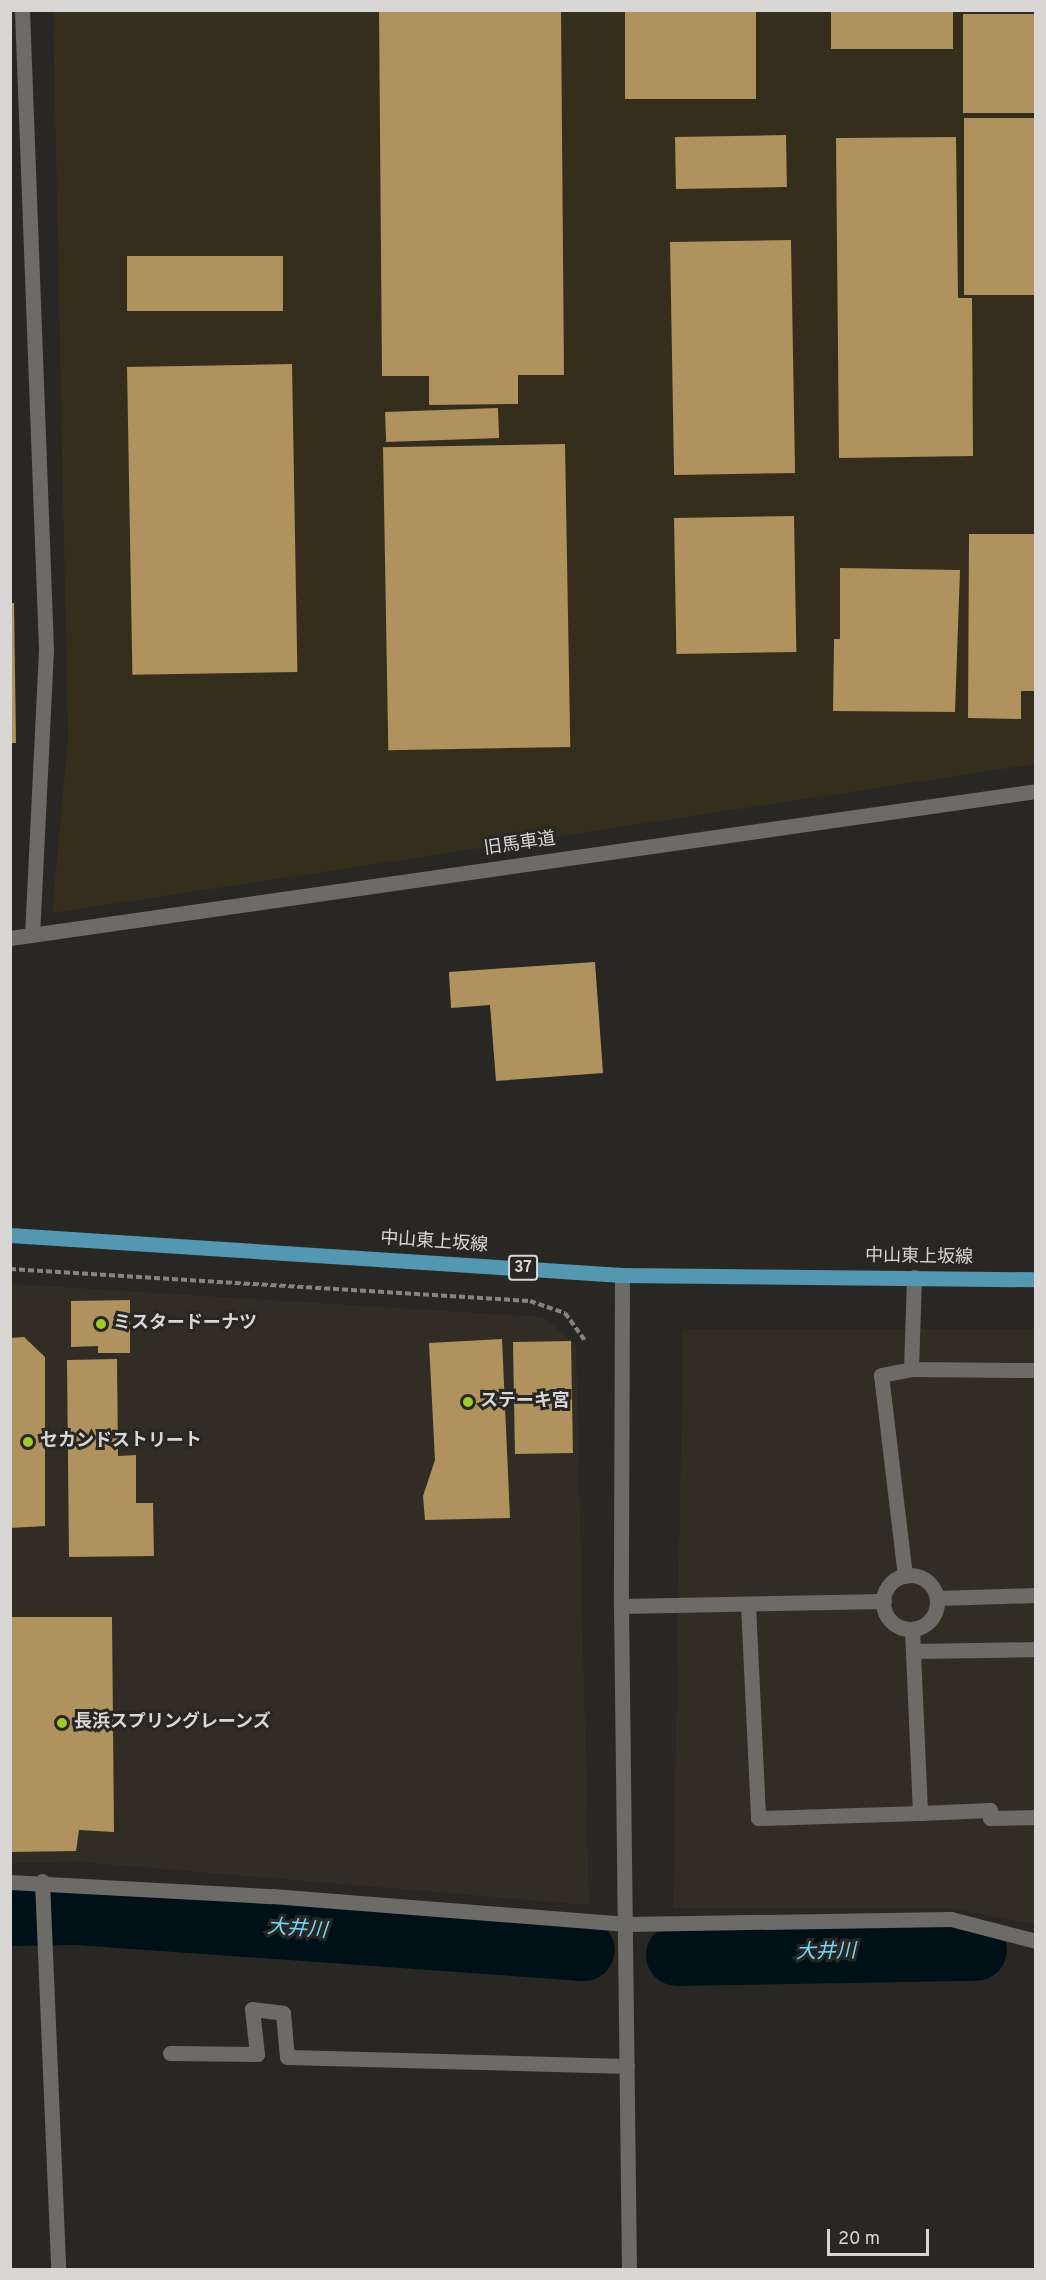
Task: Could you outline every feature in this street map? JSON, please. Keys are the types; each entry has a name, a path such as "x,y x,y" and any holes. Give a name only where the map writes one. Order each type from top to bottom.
{"main road":[{"name":"中山東上坂線","path":"10,1235 622,1275 914,1276 1035,1279"}],"street":[{"path":"22,10 46,650 32,935"},
{"name":"旧馬車道","path":"10,938 1035,791"},
{"path":"622,1275 621,1606 627,1924 629,2270"},
{"path":"911,1369 914,1276"},
{"path":"905,1576 881,1375 911,1369 1035,1370"},
{"path":"914,1575 929,1583 937,1598 934,1615 912,1629 896,1625 889,1618 884,1601 890,1585 905,1576 914,1575"},
{"path":"937,1598 1035,1595"},
{"path":"621,1606 884,1601"},
{"path":"748,1604 758,1818 990,1810 990,1818 1035,1817"},
{"path":"912,1629 920,1813"},
{"path":"914,1651 1035,1649"},
{"path":"42,1881 58,2270"},
{"path":"10,1882 42,1881 627,1924 951,1919 1035,1941"},
{"path":"171,2053 257,2054 252,2009 283,2013 286,2057 627,2067"}],"path":[{"path":"10,1269 530,1301 565,1313 585,1341"}],"shaded area":[{"path":"53,11 1035,11 1035,764 52,913 68,738"},
{"path":"10,1284 543,1317 576,1345 589,1905 82,1862 11,1863"},
{"path":"683,1329 1035,1329 1035,1924 947,1908 673,1908"}],"building":[{"path":"379,10 561,10 564,375 518,375 518,404 429,405 429,376 382,376"},
{"path":"625,10 756,10 756,99 625,99"},
{"path":"831,10 953,10 953,49 831,49"},
{"path":"963,14 1036,14 1036,113 963,113"},
{"path":"964,118 1036,118 1036,295 964,295"},
{"path":"786,135 787,187 676,189 675,137"},
{"path":"956,137 958,298 972,298 973,456 839,458 836,138"},
{"path":"791,240 795,473 674,475 670,242"},
{"path":"127,256 283,256 283,311 127,311"},
{"path":"292,364 297,672 132,675 127,367"},
{"path":"498,408 499,438 386,442 385,412"},
{"path":"565,444 570,747 388,750 383,447"},
{"path":"794,516 796,652 676,654 674,518"},
{"path":"969,534 1036,534 1036,691 1021,691 1021,719 968,718"},
{"path":"840,568 960,570 955,712 833,711 834,639 840,639"},
{"path":"10,603 14,603 16,743 10,743"},
{"path":"595,962 603,1073 496,1081 490,1005 451,1008 449,972"},
{"name":"ミスタードーナツ","path":"130,1300 130,1353 98,1353 98,1346 71,1347 71,1301"},
{"name":"セカンドストリート","path":"24,1337 45,1357 45,1526 10,1528 10,1338"},
{"name":"ステーキ宮","path":"502,1339 510,1518 425,1520 423,1496 435,1460 429,1343"},
{"path":"571,1341 573,1453 515,1454 513,1342"},
{"path":"117,1359 118,1456 136,1455 136,1503 153,1503 154,1556 69,1557 67,1360"},
{"name":"長浜スプリングレーンズ","path":"10,1617 112,1617 114,1832 79,1830 76,1851 10,1852"}],"waterway":[{"name":"大井川","path":"10,1915 78,1914 584,1950"},
{"name":"大井川","path":"677,1955 976,1950"}],"place":[{"name":"ミスタードーナツ","path":"101,1324"},
{"name":"ステーキ宮","path":"468,1402"},
{"name":"セカンドストリート","path":"28,1442"},
{"name":"長浜スプリングレーンズ","path":"62,1723"}]}
